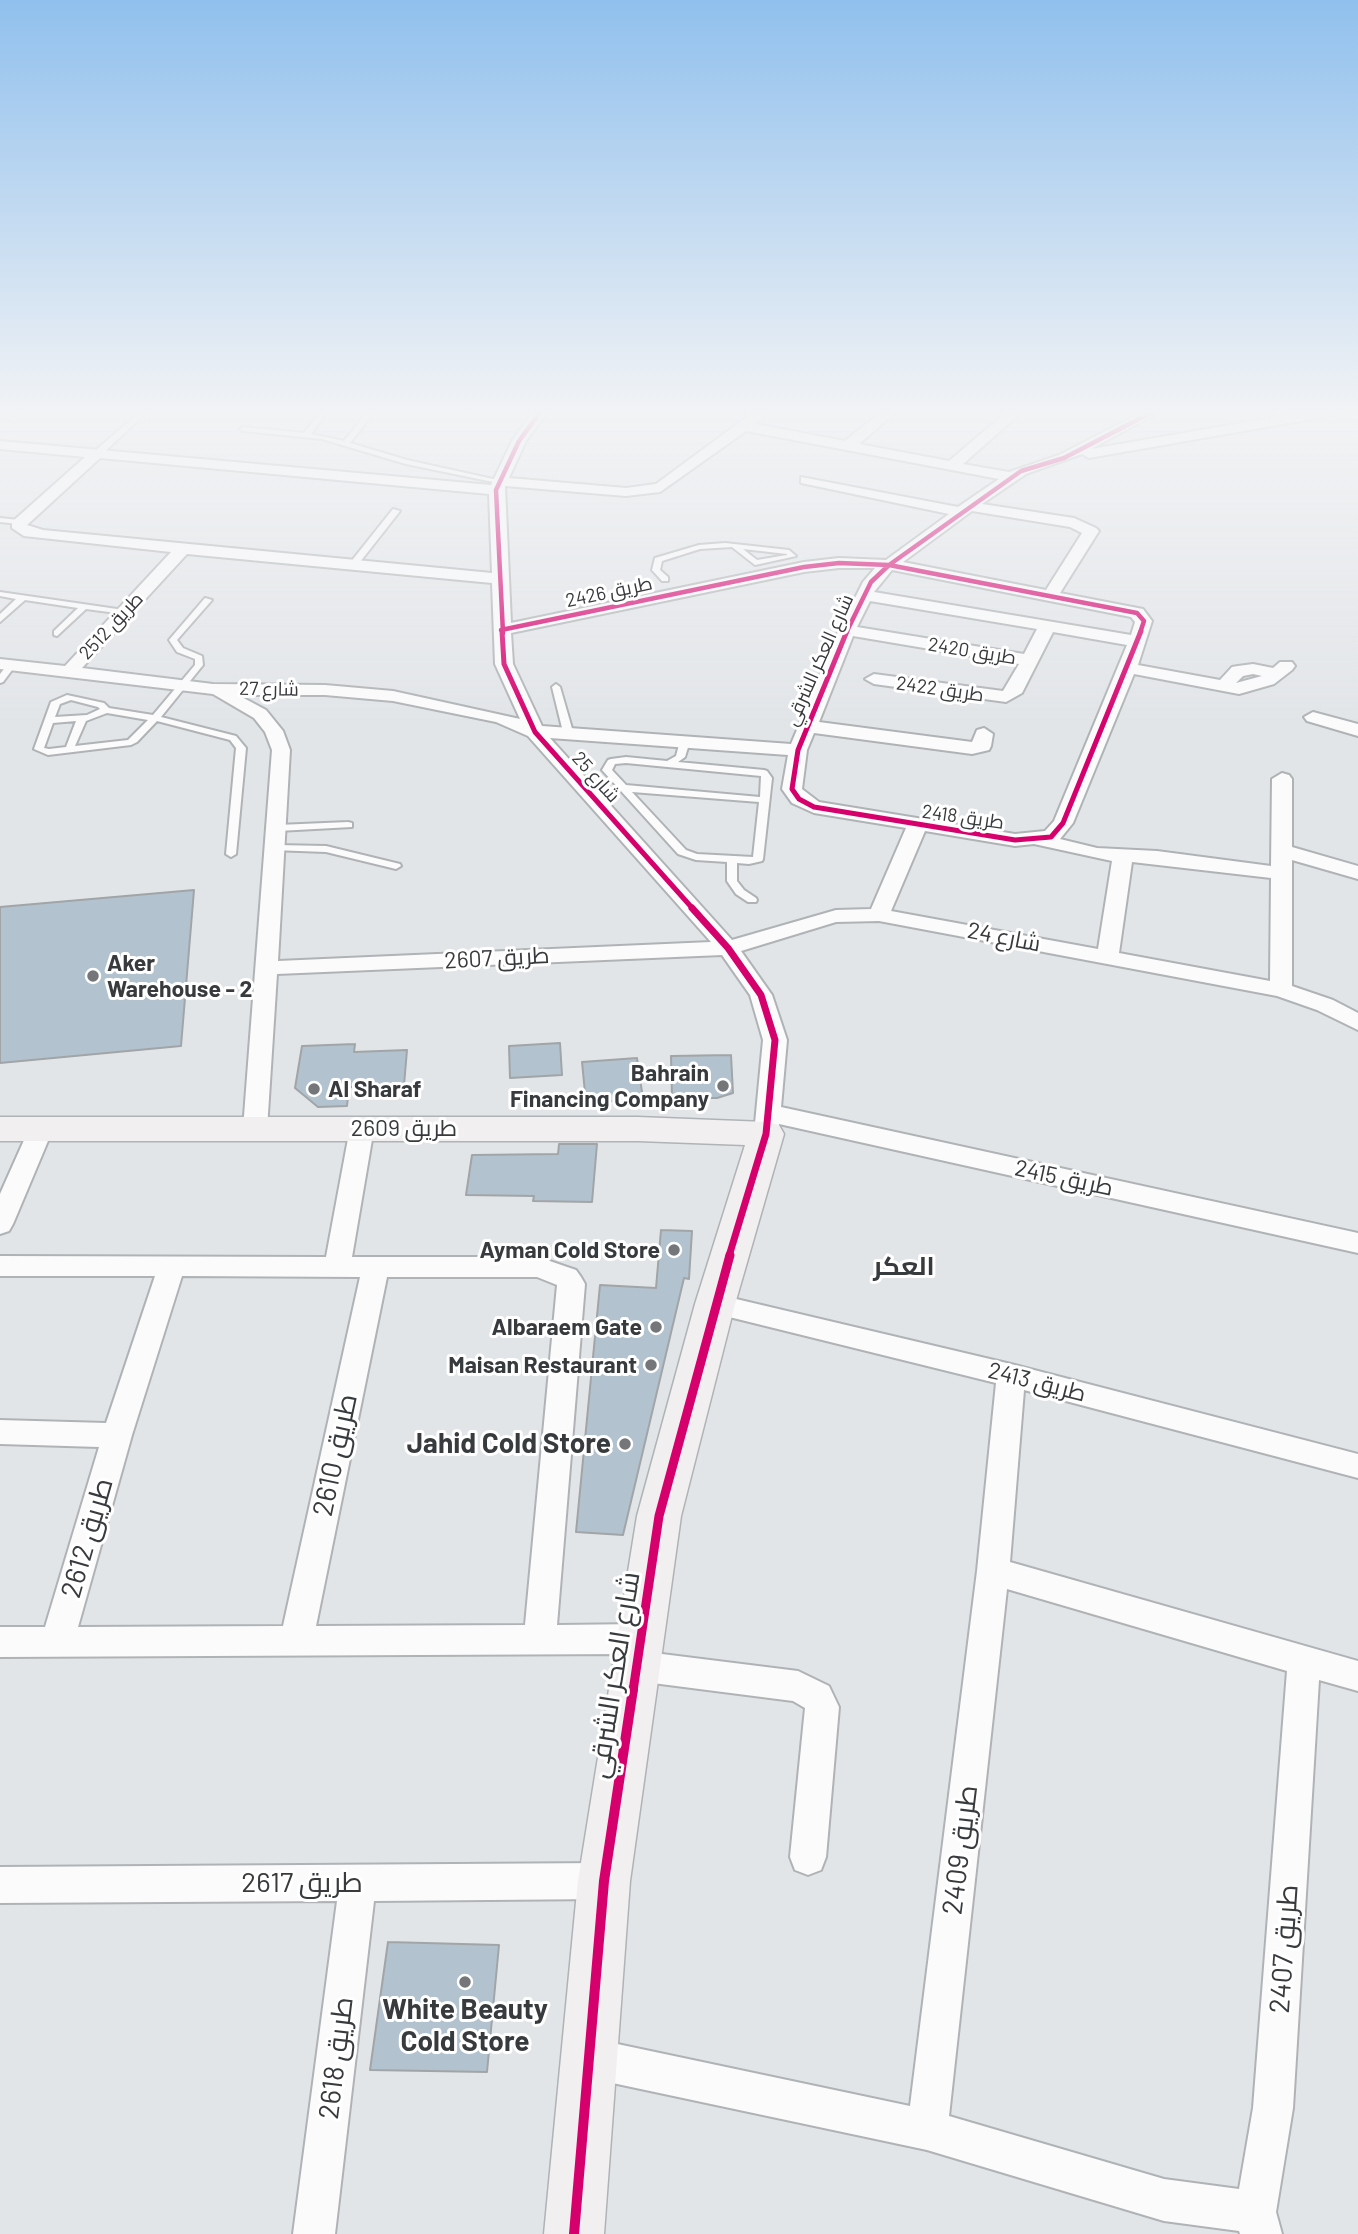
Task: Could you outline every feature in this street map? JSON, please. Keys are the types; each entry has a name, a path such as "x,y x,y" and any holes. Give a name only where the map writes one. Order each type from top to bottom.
{"street":[{"path":"27,515 17,525 21,530 43,536 501,579"},
{"name":"شارع 25","path":"498,515 504,664 535,732 728,948 761,995 775,1040 768,1124"},
{"name":"شارع العكر الشرقي","path":"798,750 847,630 876,576 957,515"},
{"path":"1014,515 1074,523 1091,531 1051,594"},
{"name":"طريق 2512","path":"69,672 182,550"},
{"name":"طريق 2426","path":"501,630 773,567 839,563 889,565 1051,594 1132,612 1144,621 1137,641"},
{"path":"864,595 923,624 1047,626 1137,641 1063,823 1058,831 1041,840"},
{"name":"طريق 2420","path":"847,630 923,624 1029,660"},
{"name":"طريق 2422","path":"874,680 1006,697 1013,693 1047,626"},
{"path":"1128,668 1222,688 1251,687 1282,670"},
{"name":"شارع 27","path":"4,670 69,672 213,689 325,691 393,696 501,718 535,732"},
{"path":"213,689 260,714 279,740 281,760 255,1129"},
{"path":"1313,717 1358,730"},
{"name":"شارع العكر الشرقي","path":"806,726 972,748 982,746 984,734"},
{"path":"535,732 568,732 798,750"},
{"name":"طريق 2418","path":"798,750 792,789 799,799 814,807 917,826 1015,840 1041,840 1075,850 1280,873"},
{"path":"1281,990 1282,779"},
{"name":"طريق 2418","path":"878,915 917,826"},
{"path":"1280,850 1358,873"},
{"path":"1108,956 1122,855"},
{"name":"شارع 24","path":"728,948 836,916 878,915 1281,990 1325,1005 1358,1023"},
{"name":"طريق 2607","path":"267,968 728,948"},
{"name":"شارع العكر الشرقي","path":"574,2234 604,1881 659,1516 715,1304 768,1124"},
{"name":"طريق 2609","path":"0,1129 638,1129 768,1124"},
{"name":"طريق 2415","path":"768,1124 1358,1243"},
{"path":"337,1268 362,1128"},
{"path":"0,1224 41,1129"},
{"path":"0,1266 538,1267 559,1272 571,1284 540,1638"},
{"name":"طريق 2612","path":"57,1642 117,1435 172,1267"},
{"name":"طريق 2610","path":"296,1642 375,1268"},
{"name":"طريق 2413","path":"715,1304 1011,1376 1358,1466"},
{"name":"طريق 2409","path":"928,2130 993,1571 1011,1376"},
{"path":"0,1432 117,1435"},
{"path":"993,1571 1358,1676"},
{"path":"0,1642 296,1642 540,1638 639,1653 798,1686 817,1698 822,1707 808,1857"},
{"name":"طريق 2407","path":"1258,2223 1273,2108 1304,1662"},
{"name":"طريق 2617","path":"0,1885 604,1881"},
{"name":"طريق 2618","path":"314,2234 358,1882"},
{"path":"589,2058 928,2130 1164,2200 1258,2223"}],"lane":[{"path":"353,565 393,515"},
{"path":"0,520 19,522"},
{"path":"665,579 655,566 663,558 699,547 734,545 793,555 773,567 751,561 734,545"},
{"path":"0,594 124,612"},
{"path":"0,619 23,597"},
{"path":"208,600 173,640 176,647 197,656 200,661 155,718 127,744 69,750 39,749 56,702 65,698 80,699 106,710 155,718 227,736 240,744 231,854"},
{"path":"57,633 83,608"},
{"path":"556,687 568,732"},
{"path":"49,720 82,719 106,710"},
{"path":"69,750 82,719"},
{"path":"670,764 680,757 693,741"},
{"path":"693,741 696,757 702,766"},
{"path":"626,760 702,766 764,773 767,778 758,859 732,860 684,855 607,770 611,762 626,760"},
{"path":"622,788 765,800"},
{"path":"277,838 348,825"},
{"path":"277,838 396,866"},
{"path":"732,860 733,881 740,892 752,900"}],"building":[{"name":"Aker Warehouse - 2","path":"194,890 181,1046 0,1063 0,907"},
{"path":"560,1043 562,1075 510,1078 509,1046"},
{"path":"355,1044 354,1052 407,1050 404,1085 349,1087 347,1106 318,1107 295,1088 302,1046"},
{"path":"731,1055 733,1093 717,1098 672,1098 671,1056"},
{"path":"637,1058 643,1099 586,1103 582,1062"},
{"path":"559,1144 597,1144 592,1202 533,1201 534,1196 466,1195 472,1155 558,1154"},
{"path":"661,1230 692,1231 689,1279 684,1278 623,1535 576,1532 600,1285 656,1288"},
{"path":"388,1942 499,1945 487,2072 370,2070"}],"cycle path":[{"path":"497,515 504,664 535,732 728,948 761,995 775,1040 766,1134 715,1304 659,1516 604,1881 574,2234"},
{"path":"889,565 956,515"},
{"path":"501,630 804,567 839,563 889,565"},
{"path":"889,565 1137,613 1144,621 1128,668 1063,823 1051,837 1015,840 814,807 799,799 792,789 798,750 847,630 871,582 889,565"}],"place":[{"name":"Aker Warehouse - 2","path":"93,976"},
{"name":"Bahrain Financing Company","path":"723,1086"},
{"name":"Al Sharaf","path":"314,1089"},
{"name":"Ayman Cold Store","path":"674,1250"},
{"name":"Albaraem Gate","path":"656,1327"},
{"name":"Maisan Restaurant","path":"651,1365"},
{"name":"Jahid Cold Store","path":"625,1444"},
{"name":"White Beauty Cold Store","path":"465,1982"}],"district":[{"name":"العكر","path":"904,1266"}]}
